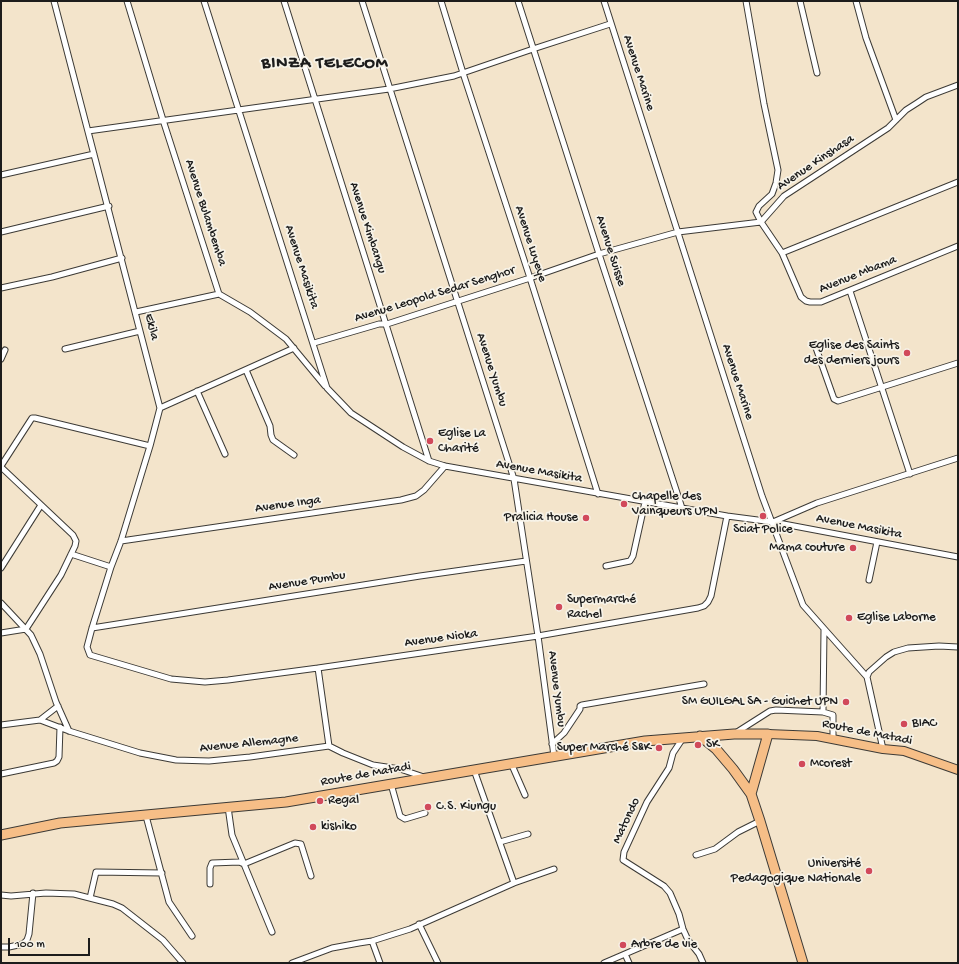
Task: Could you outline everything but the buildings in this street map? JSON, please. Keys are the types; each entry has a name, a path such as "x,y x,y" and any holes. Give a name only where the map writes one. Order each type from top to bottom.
{"highway":[{"name":"Route de Matadi","path":"1,835 60,823 286,802 645,741 734,734 768,734"},
{"path":"751,794 768,734"},
{"path":"700,736 716,749 734,769 751,794 804,963"}],"main road":[{"name":"Route de Matadi","path":"768,734 798,735 833,739 904,752 958,770"}],"street":[{"name":"Ekila","path":"54,1 160,408 122,541 111,567 92,628 87,647 90,655"},
{"name":"Avenue Bulambemba","path":"126,1 219,294"},
{"name":"Avenue Masikita","path":"204,1 314,343 327,388 350,413 403,447 429,461 445,466 598,494 727,516 772,522 958,557"},
{"name":"Avenue Kimbangu","path":"284,1 429,461"},
{"name":"Avenue Yumbu","path":"362,1 514,479 538,636 554,756"},
{"name":"Avenue Luyeye","path":"441,1 598,494"},
{"name":"Avenue Suisse","path":"518,1 682,508"},
{"name":"Avenue Marine","path":"604,1 610,24 762,496 803,605 867,676"},
{"path":"678,232 760,222 757,216 757,209 772,194 776,183 778,170 764,104 746,1"},
{"path":"800,1 817,73"},
{"path":"856,1 866,38 896,120"},
{"path":"88,131 389,89 454,76 610,24"},
{"name":"Avenue Kinshasa","path":"760,222 784,196 888,128 906,110 926,97 958,85"},
{"path":"1,175 94,154"},
{"path":"782,253 958,182"},
{"path":"1,232 108,206"},
{"name":"Avenue Mbama","path":"760,222 782,253 801,297 806,301 814,303 821,302 850,291 958,246"},
{"name":"Avenue Leopold Sedar Senghor","path":"314,343 379,324 387,324 599,254 678,232"},
{"path":"1,288 52,277 122,258"},
{"path":"850,291 910,474"},
{"path":"136,312 219,294 270,326 286,339 327,388"},
{"path":"65,349 140,331"},
{"path":"160,408 294,348"},
{"path":"816,348 836,400 958,364"},
{"path":"1,359 5,350"},
{"path":"246,370 270,426 273,440 294,455"},
{"path":"197,391 225,454"},
{"path":"1,633 26,629 61,575 76,541 73,535 41,506 1,466 32,418 150,446"},
{"path":"772,522 817,503 958,458"},
{"name":"Avenue Inga","path":"122,541 401,500 416,496 424,490 445,466"},
{"path":"606,566 630,561 633,556 645,502"},
{"path":"1,568 41,506"},
{"name":"Avenue Nioka","path":"90,655 171,679 190,681 228,680 538,636 698,608 704,606 711,596 727,516"},
{"path":"870,580 877,542"},
{"path":"71,554 111,567"},
{"name":"Avenue Pumbu","path":"92,628 420,576 526,561"},
{"path":"1,603 31,635 40,654 58,706 69,731"},
{"path":"823,712 824,630"},
{"path":"883,749 867,676 869,672 894,652 908,648 940,646 958,647"},
{"path":"318,668 329,746 373,765 400,769 426,778"},
{"path":"552,744 564,733 582,705 704,684"},
{"path":"40,720 58,706"},
{"path":"734,734 770,711 823,712 832,715 833,739"},
{"name":"Avenue Allemagne","path":"1,725 40,720 69,731 140,752 176,760 209,761 329,746"},
{"path":"1,774 54,763 57,761 60,728"},
{"name":"Matondo","path":"683,737 673,753 669,768 647,802 624,852 623,860 664,886 670,893 688,940 699,954 703,963"},
{"path":"511,763 525,796"},
{"path":"474,770 514,883"},
{"path":"391,784 400,816 405,819 425,814"},
{"path":"228,807 232,835 272,932"},
{"path":"146,816 169,902 192,936"},
{"path":"696,855 715,849 738,832 760,821"},
{"path":"500,842 528,834"},
{"path":"210,884 210,868 212,863 239,862 244,864 297,843 301,844 311,876"},
{"path":"292,963 332,948 359,942 372,941 420,924 514,883 554,868"},
{"path":"90,898 94,875 96,872 162,873"},
{"path":"1,895 11,896 46,892 74,894 113,904 122,908 163,940 184,963"},
{"path":"1,947 23,944 27,940 29,934 33,893"},
{"path":"420,924 438,963"},
{"path":"604,963 683,929"},
{"path":"372,941 380,963"},
{"path":"625,954 629,963"}],"place":[{"name":"Eglise des Saints des derniers jours","path":"907,353"},
{"name":"Eglise La Charité","path":"430,441"},
{"name":"Chapelle des Vainqueurs UPN","path":"624,504"},
{"name":"Sciat Police","path":"763,516"},
{"name":"Pralicia House","path":"586,518"},
{"name":"Mama couture","path":"853,548"},
{"name":"Supermarché Rachel","path":"559,607"},
{"name":"Eglise Laborne","path":"849,618"},
{"name":"SM GUILGAL SA - Guichet UPN","path":"846,702"},
{"name":"BIAC","path":"904,724"},
{"name":"SK","path":"698,745"},
{"name":"Super Marché S&K","path":"659,748"},
{"name":"Mcorest","path":"802,764"},
{"name":"Regal","path":"320,801"},
{"name":"C.S. Kiungu","path":"428,807"},
{"name":"kishiko","path":"313,827"},
{"name":"Université Pedagogique Nationale","path":"869,871"},
{"name":"Arbre de vie","path":"623,945"}],"district":[{"name":"BINZA TELECOM","path":"325,64"}]}
